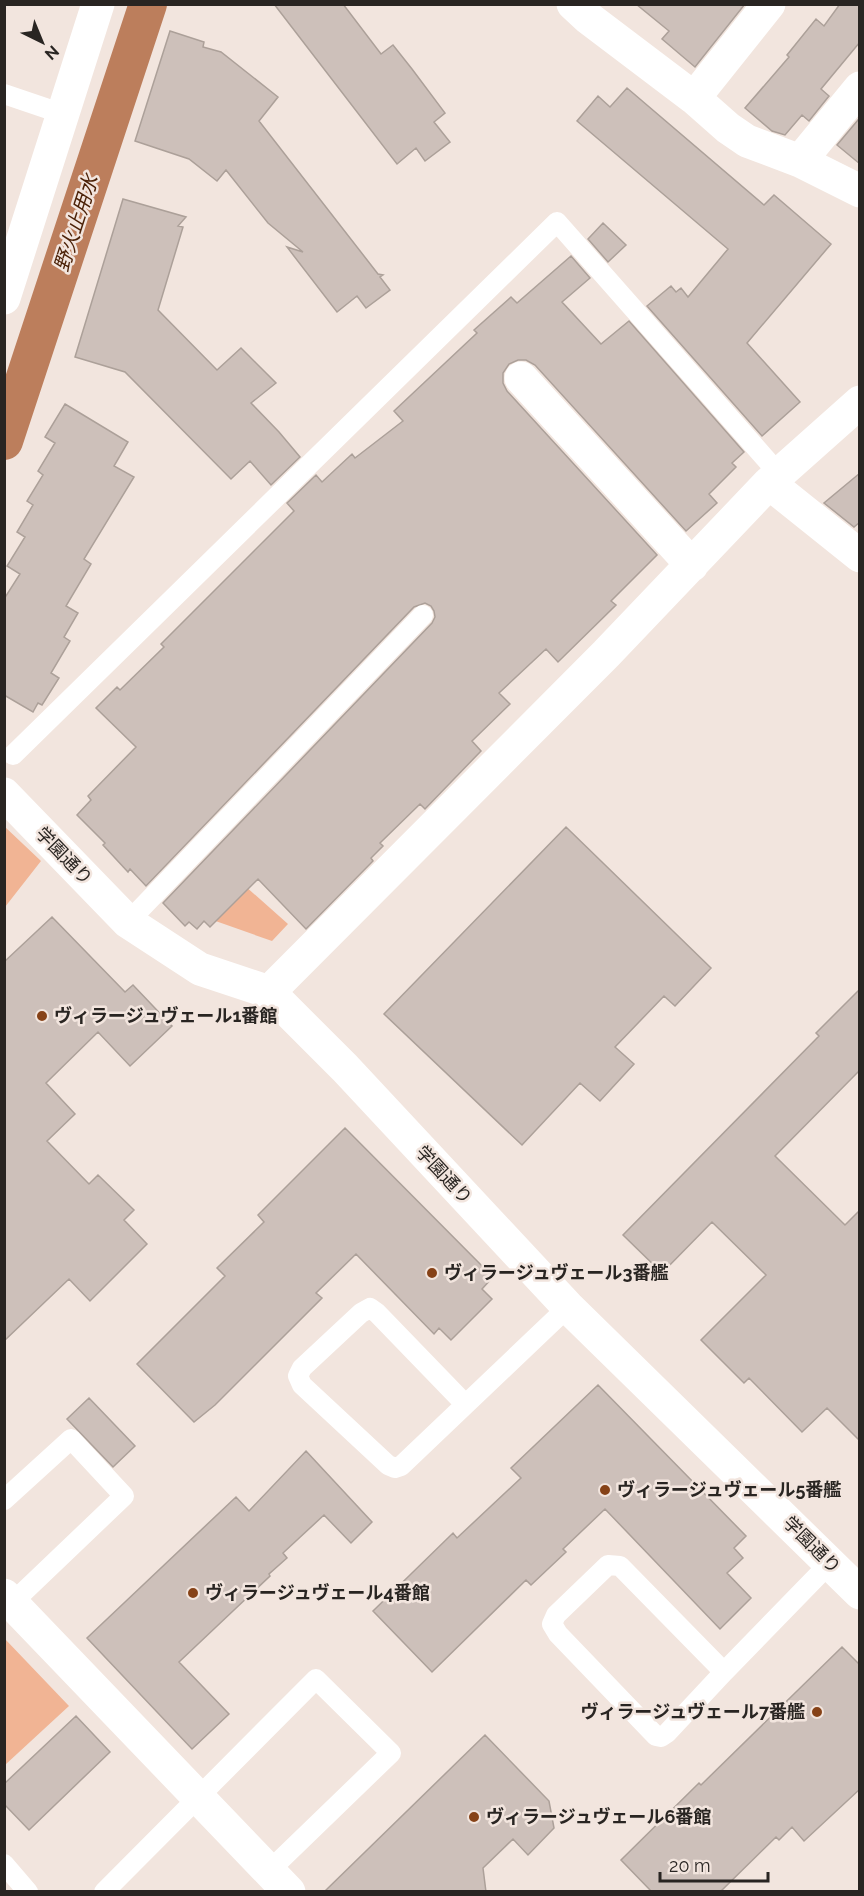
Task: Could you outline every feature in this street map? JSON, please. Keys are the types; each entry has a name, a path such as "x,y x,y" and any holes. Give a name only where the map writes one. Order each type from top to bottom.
{"street":[{"path":"4,298 98,4"},
{"path":"694,98 769,4"},
{"path":"586,9 728,128 747,141 800,161 860,192"},
{"path":"800,161 860,88"},
{"path":"521,378 692,565"},
{"path":"269,992 597,662 774,478 860,402"},
{"path":"774,478 860,556"},
{"name":"学園通り","path":"4,794 128,922 200,969 269,992 345,1068 568,1307 860,1593"},
{"path":"8,1599 279,1881"}],"lane":[{"path":"4,94 63,114"},
{"path":"13,755 557,222 774,478"},
{"path":"128,922 423,615"},
{"path":"465,1404 377,1312 370,1308 361,1312 302,1368 298,1376 302,1385 388,1465 395,1468 401,1466 568,1307"},
{"path":"4,1500 71,1439 124,1496 8,1599"},
{"path":"724,1672 620,1566 608,1565 597,1574 556,1615 552,1624 558,1634 656,1736 661,1737 830,1563"},
{"path":"104,1892 316,1679 391,1754 279,1881"},
{"path":"4,1864 28,1892"}],"shaded area":[{"path":"4,826 41,861 5,907 4,907"},
{"path":"244,885 288,924 272,941 207,918"},
{"path":"5,1639 69,1706 5,1765"}],"building":[{"path":"274,4 343,4 381,54 393,45 412,69 445,113 434,122 450,142 425,161 416,148 397,164"},
{"path":"636,4 745,4 695,67 662,39 669,31"},
{"path":"840,4 860,4 860,42 821,89 829,96 809,121 802,115 785,135 772,131 745,108 789,57 787,55 816,19 824,26"},
{"path":"170,31 204,42 203,47 221,52 278,97 259,121 378,274 383,275 380,277 390,290 366,308 357,296 337,312 287,247 303,252 268,223 226,170 217,181 189,159 135,141"},
{"path":"627,88 764,205 774,195 831,244 747,343 800,402 762,436 647,306 671,286 676,292 681,288 688,297 728,249 577,121 598,96 610,107"},
{"path":"858,120 860,121 860,164 837,145"},
{"path":"123,199 186,217 178,226 183,227 158,310 217,370 241,348 276,383 251,403 300,457 271,485 250,461 231,479 125,372 75,357"},
{"path":"603,223 626,245 608,262 588,239"},
{"path":"571,256 590,278 562,302 601,344 629,321 744,452 732,463 736,467 709,494 717,503 686,531 535,365 526,360 518,360 509,364 503,373 503,383 507,391 657,555 611,601 616,605 558,662 546,649 499,693 510,704 472,741 481,751 425,809 420,804 380,843 383,846 371,858 373,861 306,929 258,879 210,927 204,921 197,929 189,922 185,926 163,903 432,623 435,617 434,611 425,603 414,607 146,886 130,869 128,872 103,845 105,843 77,815 91,800 88,796 136,747 96,708 117,687 120,690 164,647 161,644 294,511 287,503 316,475 322,482 352,454 355,458 403,421 394,411 477,333 474,330 511,297 517,303"},
{"path":"65,404 128,442 114,466 134,477 84,559 91,564 66,606 78,613 64,637 70,641 51,673 59,678 42,705 38,703 33,712 4,695 4,599 20,574 7,566 25,537 17,532 33,505 27,501 43,475 38,471 55,443 45,437"},
{"path":"860,473 860,522 854,527 824,503"},
{"path":"566,827 711,968 675,1006 664,996 615,1047 634,1064 600,1101 580,1083 522,1145 384,1014"},
{"path":"52,917 125,992 133,985 172,1026 130,1066 98,1032 46,1083 75,1114 47,1141 89,1184 98,1175 134,1210 124,1220 147,1244 90,1301 69,1279 4,1341 4,962"},
{"path":"860,989 860,1070 775,1156 845,1225 860,1210 860,1441 827,1408 802,1432 749,1378 744,1383 701,1340 766,1275 712,1222 662,1273 623,1235 819,1036 816,1033"},
{"name":"ヴィラージュヴェール3番艦","path":"345,1128 493,1277 482,1289 492,1299 451,1340 439,1328 434,1334 356,1254 316,1293 322,1298 215,1405 194,1422 137,1364 225,1276 217,1268 264,1222 258,1215"},
{"name":"ヴィラージュヴェール5番艦","path":"598,1385 746,1536 734,1548 743,1558 727,1573 751,1598 720,1629 605,1509 563,1549 566,1552 531,1585 526,1580 432,1672 373,1611 453,1533 457,1538 521,1478 511,1468"},
{"path":"89,1398 135,1446 113,1467 67,1419"},
{"name":"ヴィラージュヴェール4番館","path":"306,1451 372,1522 351,1543 324,1515 283,1553 287,1558 269,1574 270,1576 179,1662 229,1714 192,1749 87,1638 236,1497 249,1511"},
{"path":"842,1647 860,1665 860,1789 804,1841 792,1827 779,1840 776,1837 720,1892 652,1892 621,1860"},
{"path":"76,1716 110,1752 29,1830 4,1804 4,1784"},
{"name":"ヴィラージュヴェール6番館","path":"485,1735 549,1801 554,1828 528,1855 513,1839 483,1868 486,1892 324,1892"}],"waterway":[{"name":"野火止用水","path":"4,441 148,4"}],"place":[{"name":"ヴィラージュヴェール1番館","path":"42,1016"},
{"name":"ヴィラージュヴェール3番艦","path":"432,1273"},
{"name":"ヴィラージュヴェール5番艦","path":"605,1490"},
{"name":"ヴィラージュヴェール4番館","path":"193,1593"},
{"name":"ヴィラージュヴェール7番艦","path":"817,1712"},
{"name":"ヴィラージュヴェール6番館","path":"474,1817"}]}
